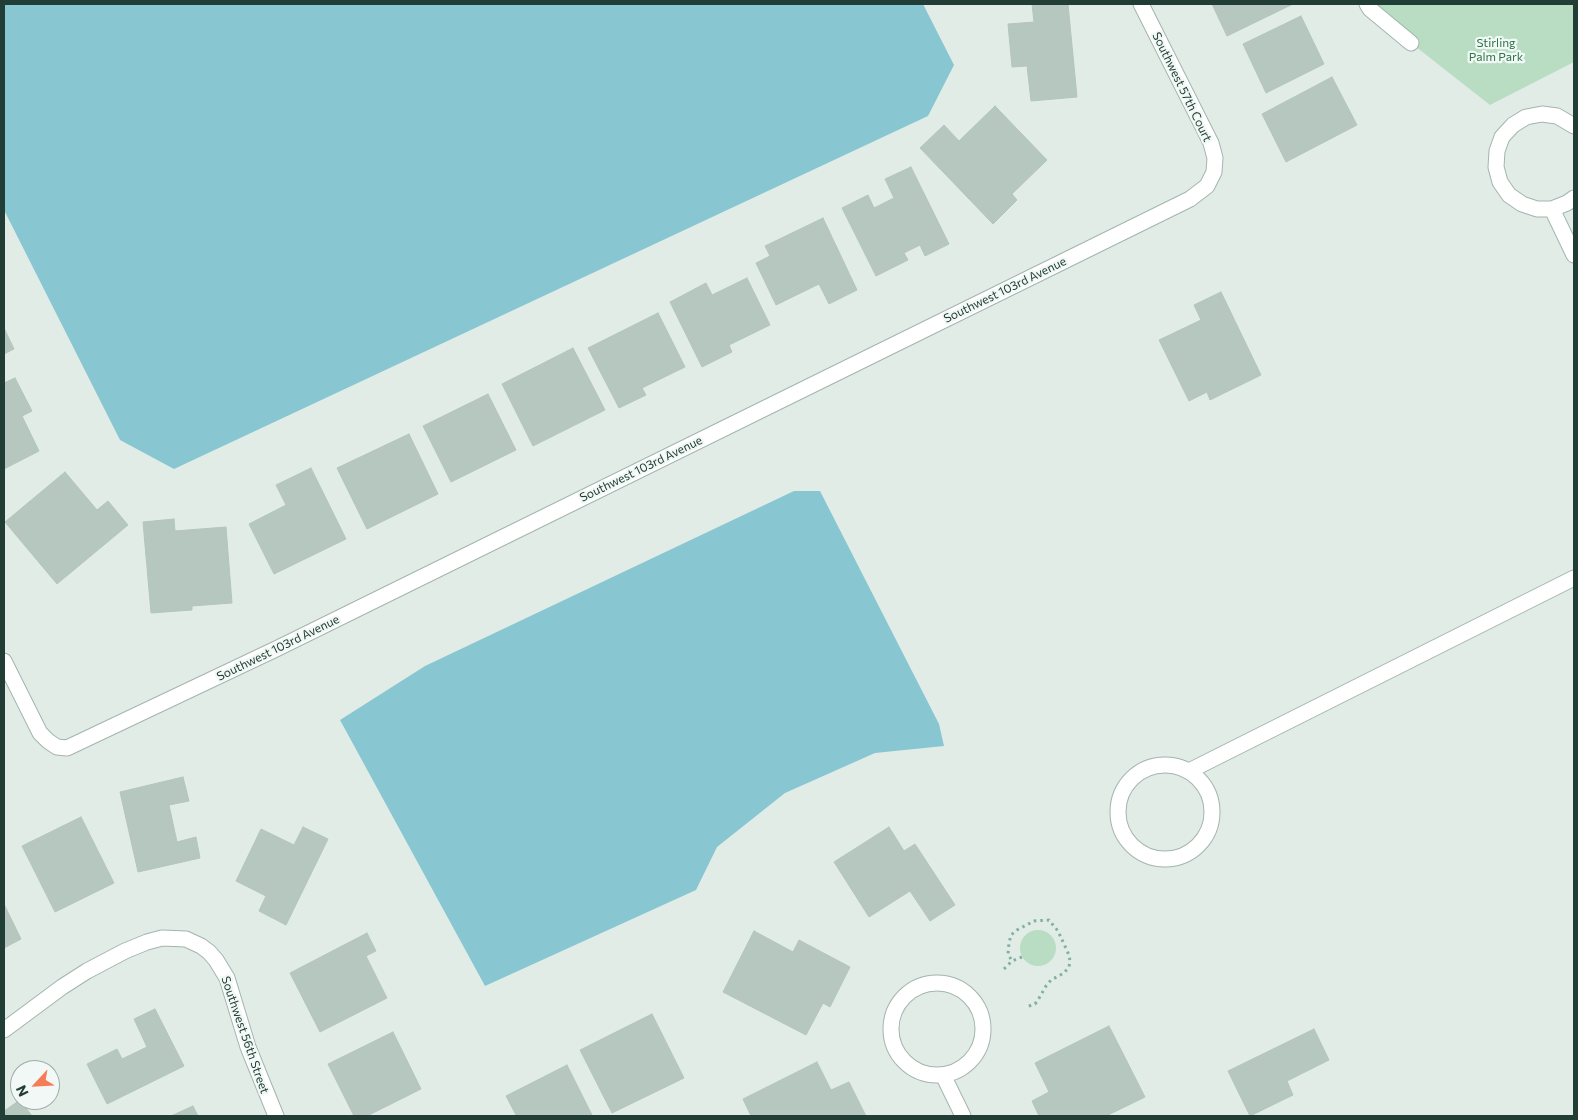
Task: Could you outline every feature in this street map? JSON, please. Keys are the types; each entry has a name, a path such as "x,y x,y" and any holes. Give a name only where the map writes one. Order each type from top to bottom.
{"street":[{"name":"Southwest 57th Court","path":"1141,4 1211,143 1215,158 1214,172"},
{"path":"1367,4 1370,9 1411,43"},
{"path":"1574,126 1557,116 1542,114 1526,117 1513,124 1502,137 1497,151 1496,167 1500,182 1509,195 1529,207 1537,209 1552,208 1567,204 1574,198"},
{"name":"Southwest 103rd Avenue","path":"4,661 40,733 57,747 67,748 75,745 276,650 1181,203 1207,186 1214,172"},
{"path":"1552,208 1574,255"},
{"path":"1189,771 1202,781 1209,795 1213,810 1210,826 1203,840 1192,851 1177,858 1162,859 1146,855 1133,846 1123,834 1118,820 1118,804 1123,789 1132,777 1145,768 1160,764 1175,765 1189,771 1574,578"},
{"name":"Southwest 56th Street","path":"4,1030 62,987 125,951 162,938 186,939 209,952 227,978 248,1047 276,1116"},
{"path":"928,983 944,983 958,987 970,996 979,1008 984,1022 983,1037 978,1052 969,1063 957,1072 943,1076 927,1074 912,1068 900,1057 893,1044 890,1028 894,1012 902,998 914,988 928,983"},
{"path":"943,1076 963,1116"}],"path":[{"path":"1012,961 1008,954 1011,935 1034,921 1042,919 1049,920 1054,925 1069,955 1069,967 1064,973 1051,980 1034,1004 1026,1007"},
{"path":"1004,969 1012,961 1022,957"}],"green space":[{"name":"Stirling Palm Park","path":"1367,4 1574,4 1574,62 1490,105 1411,43"},
{"path":"1038,930 1051,935 1056,948 1051,961 1038,966 1025,961 1020,948 1025,935"}],"water":[{"path":"4,4 923,4 954,65 928,116 174,469 120,440 4,210"},
{"path":"794,491 820,491 939,724 944,746 875,753 785,793 717,847 696,890 485,986 340,720 425,666"}],"building":[{"path":"1032,4 1068,4 1077,97 1031,101 1027,66 1012,67 1008,24 1034,22"},
{"path":"1212,4 1293,4 1227,36"},
{"path":"1301,16 1324,64 1266,93 1243,44"},
{"path":"1332,77 1357,125 1286,162 1262,114"},
{"path":"995,106 1047,160 1012,194 1017,200 993,224 920,148 944,125 959,141"},
{"path":"911,167 949,244 925,256 920,245 904,253 908,260 876,276 842,208 868,195 874,208 894,198 885,179"},
{"path":"823,218 857,290 829,304 819,284 776,305 756,263 770,256 765,246"},
{"path":"747,278 770,325 729,345 732,352 702,367 670,302 706,283 712,295"},
{"path":"1221,292 1261,375 1210,400 1207,392 1189,401 1159,340 1201,320 1194,305"},
{"path":"658,313 685,367 642,388 646,395 619,408 588,348"},
{"path":"4,328 14,349 4,354"},
{"path":"573,348 605,410 533,446 502,384"},
{"path":"15,378 32,411 22,416 39,451 4,469 4,383"},
{"path":"488,394 516,450 451,482 423,426"},
{"path":"409,434 438,494 367,529 337,468"},
{"path":"311,468 346,539 274,574 249,524 286,505 276,485"},
{"path":"65,472 97,510 108,501 128,525 57,584 5,522"},
{"path":"174,519 175,531 226,527 232,603 192,606 192,610 151,613 143,522"},
{"path":"183,777 189,801 169,805 177,842 196,837 200,858 138,872 120,792"},
{"path":"81,817 114,883 55,912 22,846"},
{"path":"303,827 328,839 286,925 259,911 266,896 236,881 261,829 294,845"},
{"path":"889,827 904,851 915,844 955,905 930,921 910,891 869,917 834,862"},
{"path":"4,904 21,939 4,948"},
{"path":"754,931 793,952 799,940 850,967 830,1007 823,1003 806,1035 723,992"},
{"path":"367,933 376,951 366,956 387,998 320,1032 290,973"},
{"path":"155,1009 184,1066 107,1104 87,1064 117,1049 122,1059 147,1047 134,1019"},
{"path":"652,1014 684,1078 612,1113 580,1050"},
{"path":"1109,1026 1145,1097 1106,1116 1039,1116 1032,1101 1049,1092 1035,1063"},
{"path":"1314,1029 1329,1060 1287,1081 1293,1095 1250,1116 1228,1071"},
{"path":"393,1032 421,1089 367,1116 354,1116 328,1064"},
{"path":"817,1062 831,1090 849,1082 866,1116 751,1116 743,1099"},
{"path":"567,1065 592,1115 514,1116 516,1115 506,1096"},
{"path":"193,1106 198,1116 171,1116"},
{"path":"10,1107 10,1110 28,1110 32,1116 4,1116 4,1111"}]}
